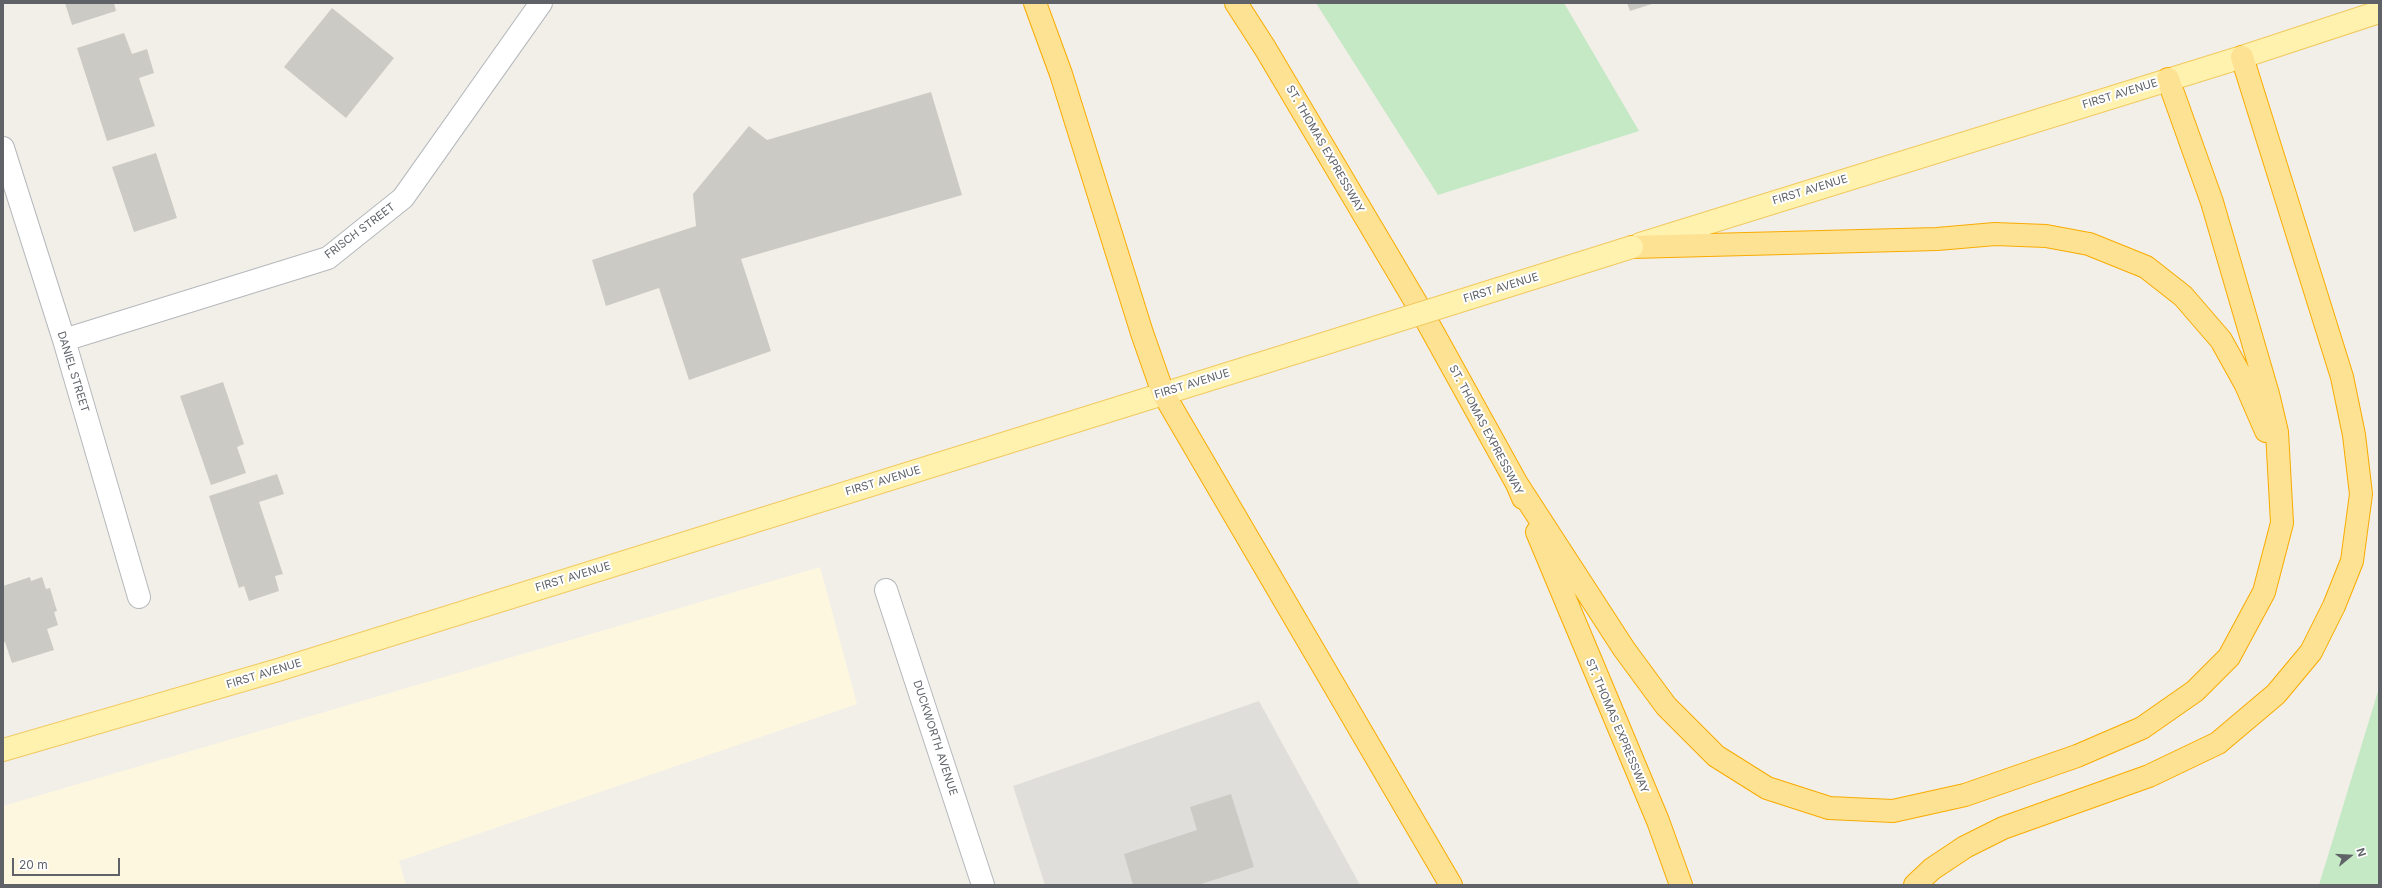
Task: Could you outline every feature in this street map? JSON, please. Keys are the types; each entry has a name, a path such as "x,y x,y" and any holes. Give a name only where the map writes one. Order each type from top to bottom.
{"highway":[{"path":"1035,3 1061,74 1142,334 1163,393 1451,885"},
{"name":"ST. THOMAS EXPRESSWAY","path":"1236,3 1265,48 1424,316 1518,484 1582,643 1658,821 1681,885"},
{"path":"1915,885 1932,869 1965,847 2003,828 2149,776 2218,743 2276,694 2311,652 2337,600 2352,561 2361,494 2354,435 2342,377 2242,57"},
{"path":"1518,484 1624,649 1666,706 1716,756 1767,788 1822,806 1893,811 1965,795 2077,756 2142,728 2195,691 2229,656 2264,592 2282,523 2277,432 2268,394 2212,202 2168,79"},
{"path":"1632,247 1937,239 1995,234 2046,236 2089,244 2146,267 2183,296 2221,340 2264,424 2280,488"}],"main road":[{"name":"FIRST AVENUE","path":"3,750 278,670 2242,57 2379,12"}],"street":[{"name":"FRISCH STREET","path":"64,340 328,258 404,198 541,3"},
{"name":"DANIEL STREET","path":"3,148 64,340 139,597"},
{"name":"DUCKWORTH AVENUE","path":"886,590 983,885"}],"shaded area":[{"path":"820,567 857,704 399,861 406,885 3,885 3,806"},
{"path":"1259,701 1360,885 1045,885 1013,786"}],"green space":[{"path":"1316,3 1564,3 1639,131 1438,195"},
{"path":"2379,688 2379,885 2319,885"}],"building":[{"path":"65,3 114,3 116,11 72,25"},
{"path":"1627,3 1655,3 1630,11"},
{"path":"332,8 394,58 346,118 284,67"},
{"path":"124,33 132,54 147,49 154,73 139,78 155,126 107,141 77,48"},
{"path":"931,92 962,195 741,259 771,351 689,380 659,288 606,306 592,260 696,226 693,194 749,126 767,140"},
{"path":"156,153 177,218 134,232 112,167"},
{"path":"223,382 244,444 237,447 246,473 211,485 180,396"},
{"path":"277,474 284,494 259,502 283,574 275,576 279,591 249,601 244,586 239,588 209,496"},
{"path":"30,577 31,581 42,577 46,589 50,588 57,611 54,612 58,625 47,629 54,650 12,663 5,642 3,643 3,586"},
{"path":"1231,794 1254,867 1198,885 1133,885 1124,854 1197,830 1190,807"}]}
